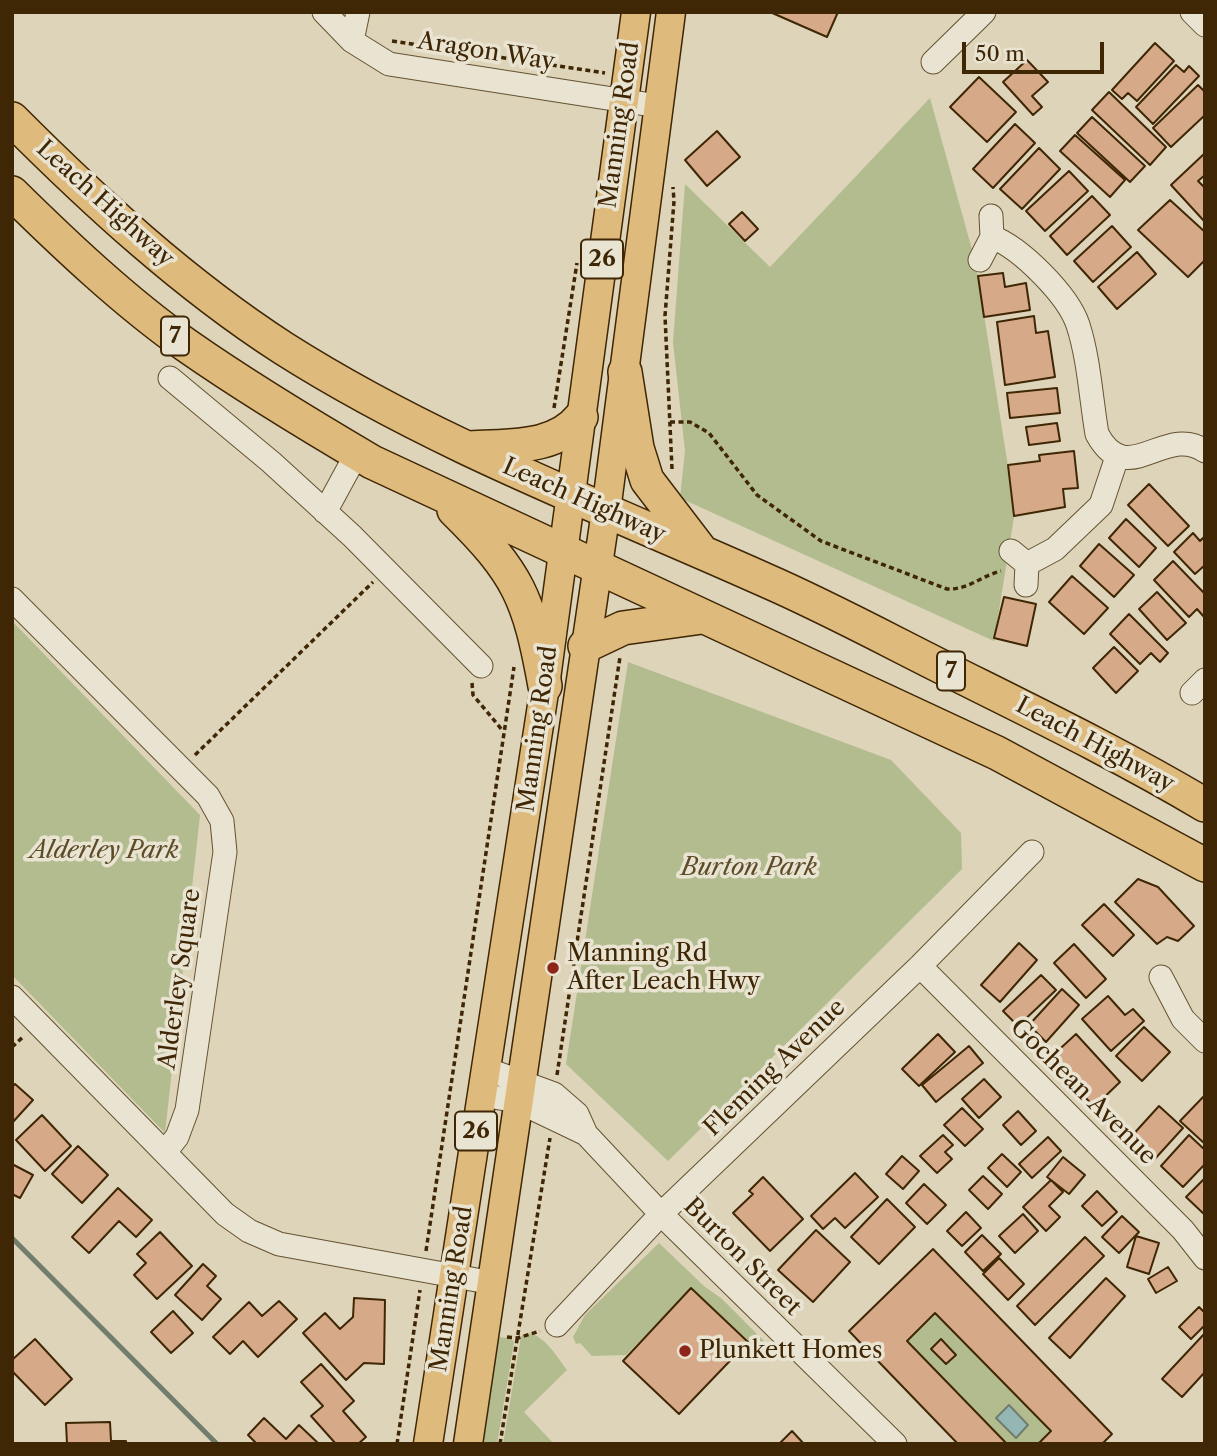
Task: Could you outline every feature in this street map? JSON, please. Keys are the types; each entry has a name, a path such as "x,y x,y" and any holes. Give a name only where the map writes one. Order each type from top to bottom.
{"highway":[{"name":"Leach Highway","path":"12,119 127,229 281,346 367,397 467,449 769,581 1133,762 1205,805"},
{"name":"7","path":"12,193 94,270 184,343 278,407 356,453 563,553 998,752 1205,865"},
{"path":"625,372 636,448 652,488 703,553"},
{"path":"467,449 556,439 571,430 567,418"},
{"path":"439,495 475,530 514,577 531,618 545,686"},
{"path":"585,646 623,628 705,616"},
{"path":"1133,762 1205,799"}],"main road":[{"name":"Manning Road","path":"428,1444 545,686 571,496 567,418 636,12"},
{"name":"Manning Road","path":"468,1444 606,511 671,12"}],"street":[{"name":"Aragon Way","path":"324,12 352,41 389,64 658,106"},
{"path":"352,41 358,12"},
{"path":"933,62 984,12"},
{"path":"1192,12 1205,25"},
{"path":"980,260 992,227 1021,253 1069,307 1078,325 1097,433 1105,450 1117,457 1134,459 1164,446 1199,447 1205,451"},
{"path":"170,378 325,512 478,663"},
{"path":"325,512 356,453"},
{"path":"1021,567 1055,549 1101,505 1117,457"},
{"name":"Alderley Square","path":"12,599 208,796 222,821 225,852 187,1110 177,1137 165,1152"},
{"name":"Fleming Avenue","path":"557,1325 661,1214 920,966 1032,852"},
{"name":"Gochean Avenue","path":"920,966 1183,1230 1205,1258"},
{"path":"1161,977 1183,1019 1205,1041"},
{"path":"12,997 225,1214 249,1231 279,1244 493,1283"},
{"name":"Burton Street","path":"484,1082 519,1090 577,1114 586,1134 661,1214 895,1444"}],"path":[{"path":"381,35 392,41 605,73"},
{"path":"652,488 671,475 665,316 674,201 672,178"},
{"path":"567,418 577,262"},
{"path":"670,422 691,422 709,433 757,495 821,541 947,589 962,590 981,577 1021,567"},
{"path":"181,769 385,570"},
{"path":"500,1444 551,1132 620,653 626,643 623,628"},
{"path":"397,1444 514,655"},
{"path":"478,663 471,672 474,695 504,732"}],"green space":[{"path":"930,98 976,264 1015,511 994,641 680,498 685,451 673,342 685,184 770,267"},
{"name":"Alderley Park","path":"12,621 200,815 165,1133 12,975"},
{"name":"Burton Park","path":"628,662 891,760 961,833 962,869 668,1161 566,1064"},
{"path":"659,1243 705,1287 721,1298 769,1346 761,1353 691,1288 626,1355 592,1356 580,1343 576,1344 573,1337 585,1315"},
{"path":"935,1313 1051,1431 1038,1444 1007,1444 907,1341"},
{"path":"529,1333 546,1343 567,1370 524,1412 554,1444 503,1444 521,1336"},
{"path":"494,1337 511,1338 514,1342 497,1444 478,1444"}],"water":[{"path":"1009,1405 1028,1425 1016,1438 996,1418"}],"building":[{"path":"770,12 838,12 827,37"},
{"path":"1155,43 1174,61 1137,101 1128,93 1122,99 1112,90"},
{"path":"1027,60 1048,82 1032,96 1042,107 1033,115 1003,82"},
{"path":"1176,65 1184,72 1189,66 1199,76 1153,124 1136,107"},
{"path":"979,77 1016,112 987,142 950,107"},
{"path":"1198,85 1205,92 1205,115 1171,147 1153,128"},
{"path":"1109,92 1166,147 1150,165 1092,110"},
{"path":"1092,117 1145,166 1130,182 1077,133"},
{"path":"1015,124 1035,143 993,188 973,169"},
{"path":"717,131 740,157 707,186 685,160"},
{"path":"1075,135 1125,180 1110,197 1060,151"},
{"path":"1039,148 1060,169 1022,209 1000,189"},
{"path":"1205,153 1205,175 1198,181 1205,188 1205,222 1171,185"},
{"path":"1069,171 1088,191 1045,231 1026,211"},
{"path":"1092,196 1110,215 1067,255 1050,236"},
{"path":"1170,200 1205,232 1205,260 1188,277 1138,230"},
{"path":"742,212 758,229 745,241 729,224"},
{"path":"1112,226 1131,247 1093,282 1074,261"},
{"path":"1137,252 1156,274 1117,309 1098,287"},
{"path":"1003,273 1005,287 1026,283 1030,310 984,317 978,276"},
{"path":"1034,316 1036,333 1048,331 1055,377 1005,385 997,322"},
{"path":"1057,388 1060,413 1010,418 1007,393"},
{"path":"1057,423 1060,441 1029,445 1026,427"},
{"path":"1074,451 1078,488 1063,489 1065,507 1014,516 1008,465 1040,461 1039,455"},
{"path":"1149,484 1189,526 1168,546 1128,505"},
{"path":"1126,519 1156,548 1139,567 1109,538"},
{"path":"1193,533 1200,541 1205,536 1205,565 1195,574 1174,552"},
{"path":"1099,544 1134,575 1114,597 1080,566"},
{"path":"1173,561 1205,594 1205,618 1197,609 1189,617 1154,580"},
{"path":"1072,576 1108,608 1084,634 1049,602"},
{"path":"1157,592 1186,623 1167,640 1139,609"},
{"path":"1004,597 1036,604 1027,646 994,638"},
{"path":"1129,614 1168,653 1160,662 1151,653 1140,664 1110,634"},
{"path":"1114,647 1138,671 1116,693 1093,668"},
{"path":"1138,879 1158,887 1194,926 1178,941 1167,937 1157,944 1115,902"},
{"path":"1104,904 1134,935 1113,956 1082,925"},
{"path":"1019,943 1037,960 1000,1002 981,985"},
{"path":"1074,944 1106,979 1086,998 1054,963"},
{"path":"1041,975 1056,990 1018,1026 1003,1011"},
{"path":"1062,989 1079,1005 1046,1042 1029,1025"},
{"path":"1108,996 1125,1015 1133,1009 1144,1021 1111,1051 1082,1019"},
{"path":"1144,1027 1170,1052 1142,1081 1116,1056"},
{"path":"938,1034 955,1052 919,1086 902,1069"},
{"path":"1076,1034 1120,1082 1094,1107 1050,1058"},
{"path":"969,1046 983,1063 936,1102 922,1085"},
{"path":"984,1079 1001,1097 979,1118 962,1099"},
{"path":"15,1084 33,1100 12,1123 12,1087"},
{"path":"1205,1095 1205,1144 1180,1121"},
{"path":"1159,1106 1183,1128 1153,1161 1129,1139"},
{"path":"962,1108 983,1129 965,1146 944,1125"},
{"path":"1018,1111 1036,1131 1021,1145 1003,1125"},
{"path":"42,1115 71,1146 45,1171 16,1140"},
{"path":"943,1135 953,1145 945,1152 952,1159 937,1173 920,1156"},
{"path":"1189,1135 1205,1150 1205,1164 1183,1187 1161,1166"},
{"path":"1048,1137 1061,1151 1032,1178 1019,1164"},
{"path":"78,1146 108,1175 82,1203 52,1174"},
{"path":"1002,1154 1021,1172 1007,1187 988,1168"},
{"path":"902,1156 919,1171 903,1189 886,1174"},
{"path":"1063,1157 1085,1175 1069,1194 1047,1177"},
{"path":"12,1164 33,1175 20,1198 12,1194"},
{"path":"855,1173 878,1197 845,1228 835,1218 823,1229 811,1216"},
{"path":"983,1176 1002,1194 988,1209 969,1190"},
{"path":"763,1177 803,1219 770,1251 733,1213 753,1194 749,1191"},
{"path":"1205,1178 1205,1215 1186,1197"},
{"path":"1051,1180 1063,1192 1049,1206 1060,1217 1046,1231 1023,1207"},
{"path":"924,1184 946,1205 927,1224 906,1203"},
{"path":"118,1188 152,1220 136,1237 119,1221 89,1253 72,1237"},
{"path":"1097,1191 1117,1212 1102,1226 1082,1206"},
{"path":"887,1199 915,1227 879,1264 851,1237"},
{"path":"966,1212 981,1228 962,1246 947,1231"},
{"path":"1023,1214 1038,1231 1015,1253 999,1236"},
{"path":"1122,1216 1139,1232 1119,1253 1102,1237"},
{"path":"816,1230 850,1262 813,1302 778,1270"},
{"path":"160,1232 192,1266 157,1299 134,1275 146,1263 137,1254"},
{"path":"982,1235 1001,1254 983,1271 965,1252"},
{"path":"1136,1236 1159,1243 1149,1274 1127,1267"},
{"path":"1085,1237 1104,1256 1035,1325 1017,1306"},
{"path":"933,1249 1112,1434 1102,1444 1038,1444 1051,1431 935,1313 907,1341 1007,1444 958,1444 849,1331"},
{"path":"999,1258 1024,1284 1008,1300 983,1274"},
{"path":"203,1264 216,1276 207,1286 221,1299 202,1320 175,1295"},
{"path":"1168,1267 1177,1281 1156,1293 1148,1279"},
{"path":"1106,1278 1125,1296 1070,1358 1049,1338"},
{"name":"Plunkett Homes","path":"691,1288 748,1342 679,1414 623,1361"},
{"path":"354,1298 385,1300 384,1364 364,1363 346,1380 303,1333 325,1313 340,1329 353,1317"},
{"path":"279,1301 297,1319 258,1357 243,1341 230,1354 213,1337 249,1302 262,1316"},
{"path":"1199,1307 1205,1313 1205,1325 1191,1339 1179,1327"},
{"path":"173,1311 193,1333 171,1353 151,1332"},
{"path":"1205,1333 1205,1372 1182,1397 1162,1379"},
{"path":"35,1339 72,1379 45,1405 12,1371 12,1360"},
{"path":"941,1339 956,1355 946,1364 931,1349"},
{"path":"321,1364 354,1401 343,1411 366,1437 358,1444 336,1444 311,1416 323,1406 301,1382"},
{"path":"264,1418 286,1439 299,1425 319,1444 257,1444 248,1435"},
{"path":"110,1422 111,1441 126,1441 126,1444 67,1444 66,1423"},
{"path":"792,1431 804,1444 779,1444"}],"waterway":[{"path":"12,1238 217,1444"}],"place":[{"name":"Manning Rd After Leach Hwy","path":"553,968"},
{"name":"Plunkett Homes","path":"685,1351"}]}
